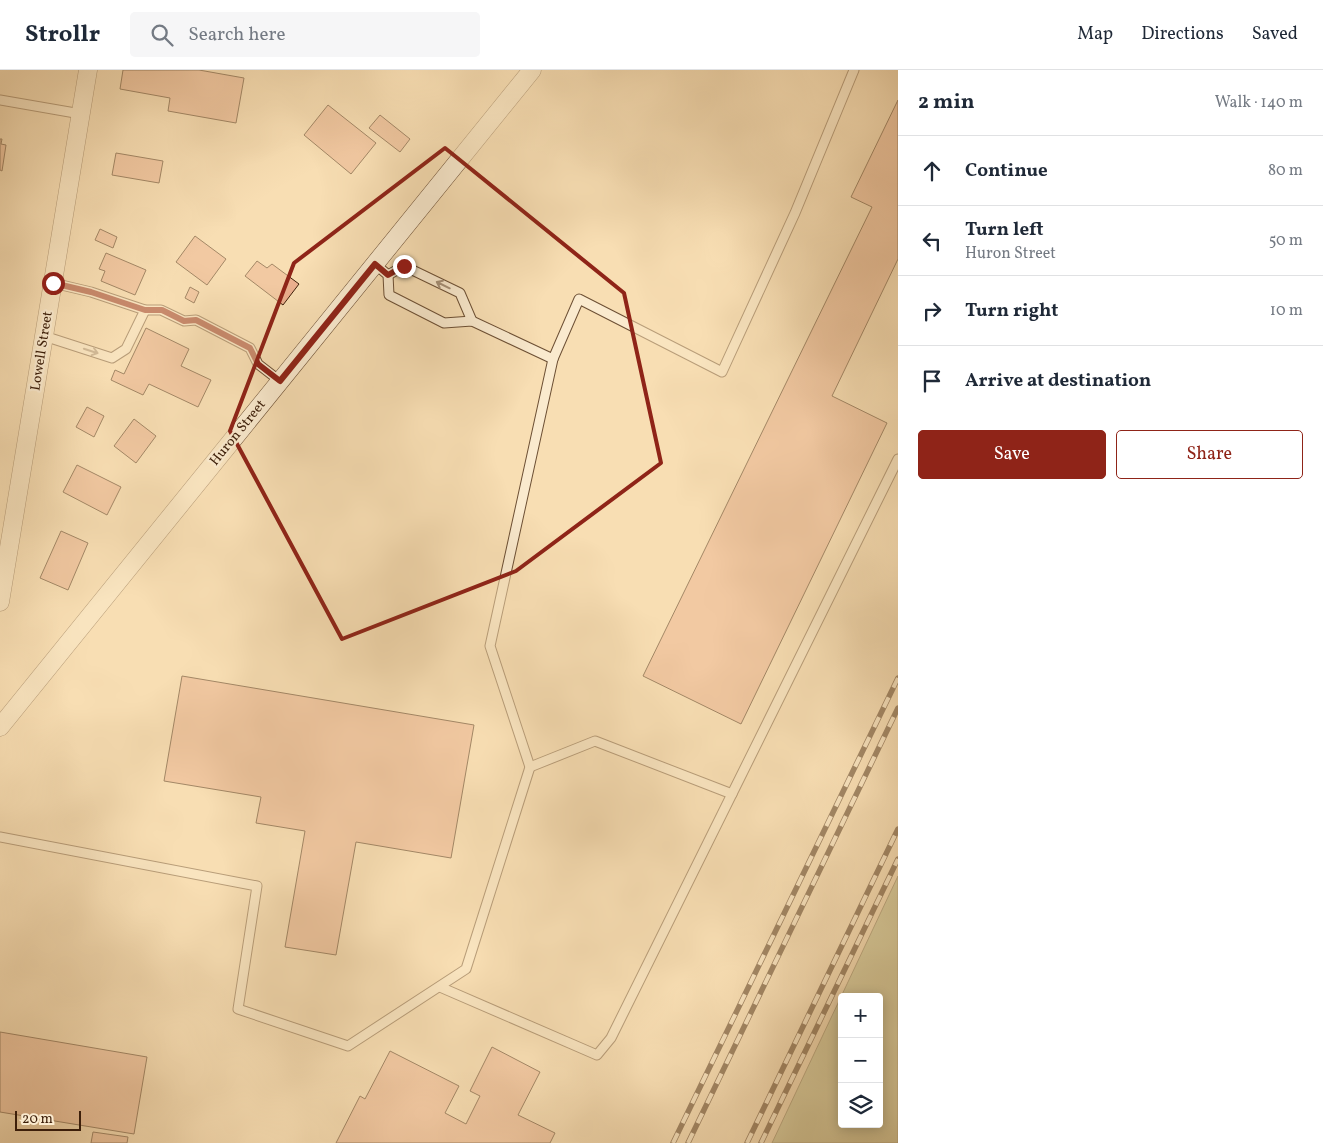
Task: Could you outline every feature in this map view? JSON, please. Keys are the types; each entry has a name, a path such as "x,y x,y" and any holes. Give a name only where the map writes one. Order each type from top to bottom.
{"street":[{"name":"Lowell Street","path":"0,602 88,70"},
{"name":"Huron Street","path":"0,727 280,381 381,269 532,70"}],"lane":[{"path":"0,837 257,886 238,1009 348,1046 466,969 530,767 490,646 553,360 579,299 722,372 795,213 854,70"},
{"path":"0,100 81,114"},
{"path":"472,321 460,293 404,266 381,269 389,295 444,323 472,321 553,360"},
{"path":"53,283 91,292 145,310 162,310 184,321 196,320 250,348 258,364 280,381"},
{"path":"44,336 112,358 126,349 145,310"},
{"path":"440,986 597,1055 611,1038 898,459"},
{"path":"530,767 595,741 732,794"}],"highlighted area":[{"path":"445,148 624,293 661,463 516,571 342,639 230,431 294,263"}],"green space":[{"path":"898,876 898,1143 772,1143 838,1003 838,1128 883,1128 883,993 843,993"}],"building":[{"path":"123,70 199,70 244,78 236,123 168,111 170,98 120,89"},
{"path":"898,100 898,259 832,396 887,423 741,724 643,676 872,207 851,197"},
{"path":"328,105 376,143 351,174 304,135"},
{"path":"380,115 410,139 400,152 369,128"},
{"path":"0,139 2,139 1,144 6,145 2,171 0,170"},
{"path":"116,153 163,161 159,183 112,175"},
{"path":"100,229 117,237 113,248 95,240"},
{"path":"195,236 226,259 207,285 176,262"},
{"path":"106,253 146,270 135,295 101,281 105,271 99,269"},
{"path":"257,261 267,268 272,264 299,284 283,305 245,276"},
{"path":"190,287 199,292 194,303 185,298"},
{"path":"146,328 189,349 181,366 211,380 198,407 149,384 143,395 111,380 115,370 124,374"},
{"path":"87,407 104,416 94,437 76,427"},
{"path":"134,419 156,436 136,463 114,446"},
{"path":"77,465 121,487 107,515 63,492"},
{"path":"61,531 88,543 68,590 40,578"},
{"path":"182,676 474,725 451,858 356,842 336,955 285,947 305,831 256,823 261,797 164,781"},
{"path":"0,1032 147,1057 134,1134 0,1112"},
{"path":"492,1047 540,1072 518,1115 555,1133 550,1143 336,1143 360,1096 365,1099 390,1051 459,1086 445,1113 466,1124 480,1096 470,1091"},
{"path":"93,1132 128,1137 127,1143 91,1143"}],"railway":[{"path":"673,1143 898,678"},
{"path":"688,1143 898,708"},
{"path":"747,1143 898,829"},
{"path":"761,1143 898,859"}],"route":[{"path":"53,283 91,292 145,310 162,310 184,321 196,320 250,348 258,364 280,381 375,264 388,275 404,266"}]}
